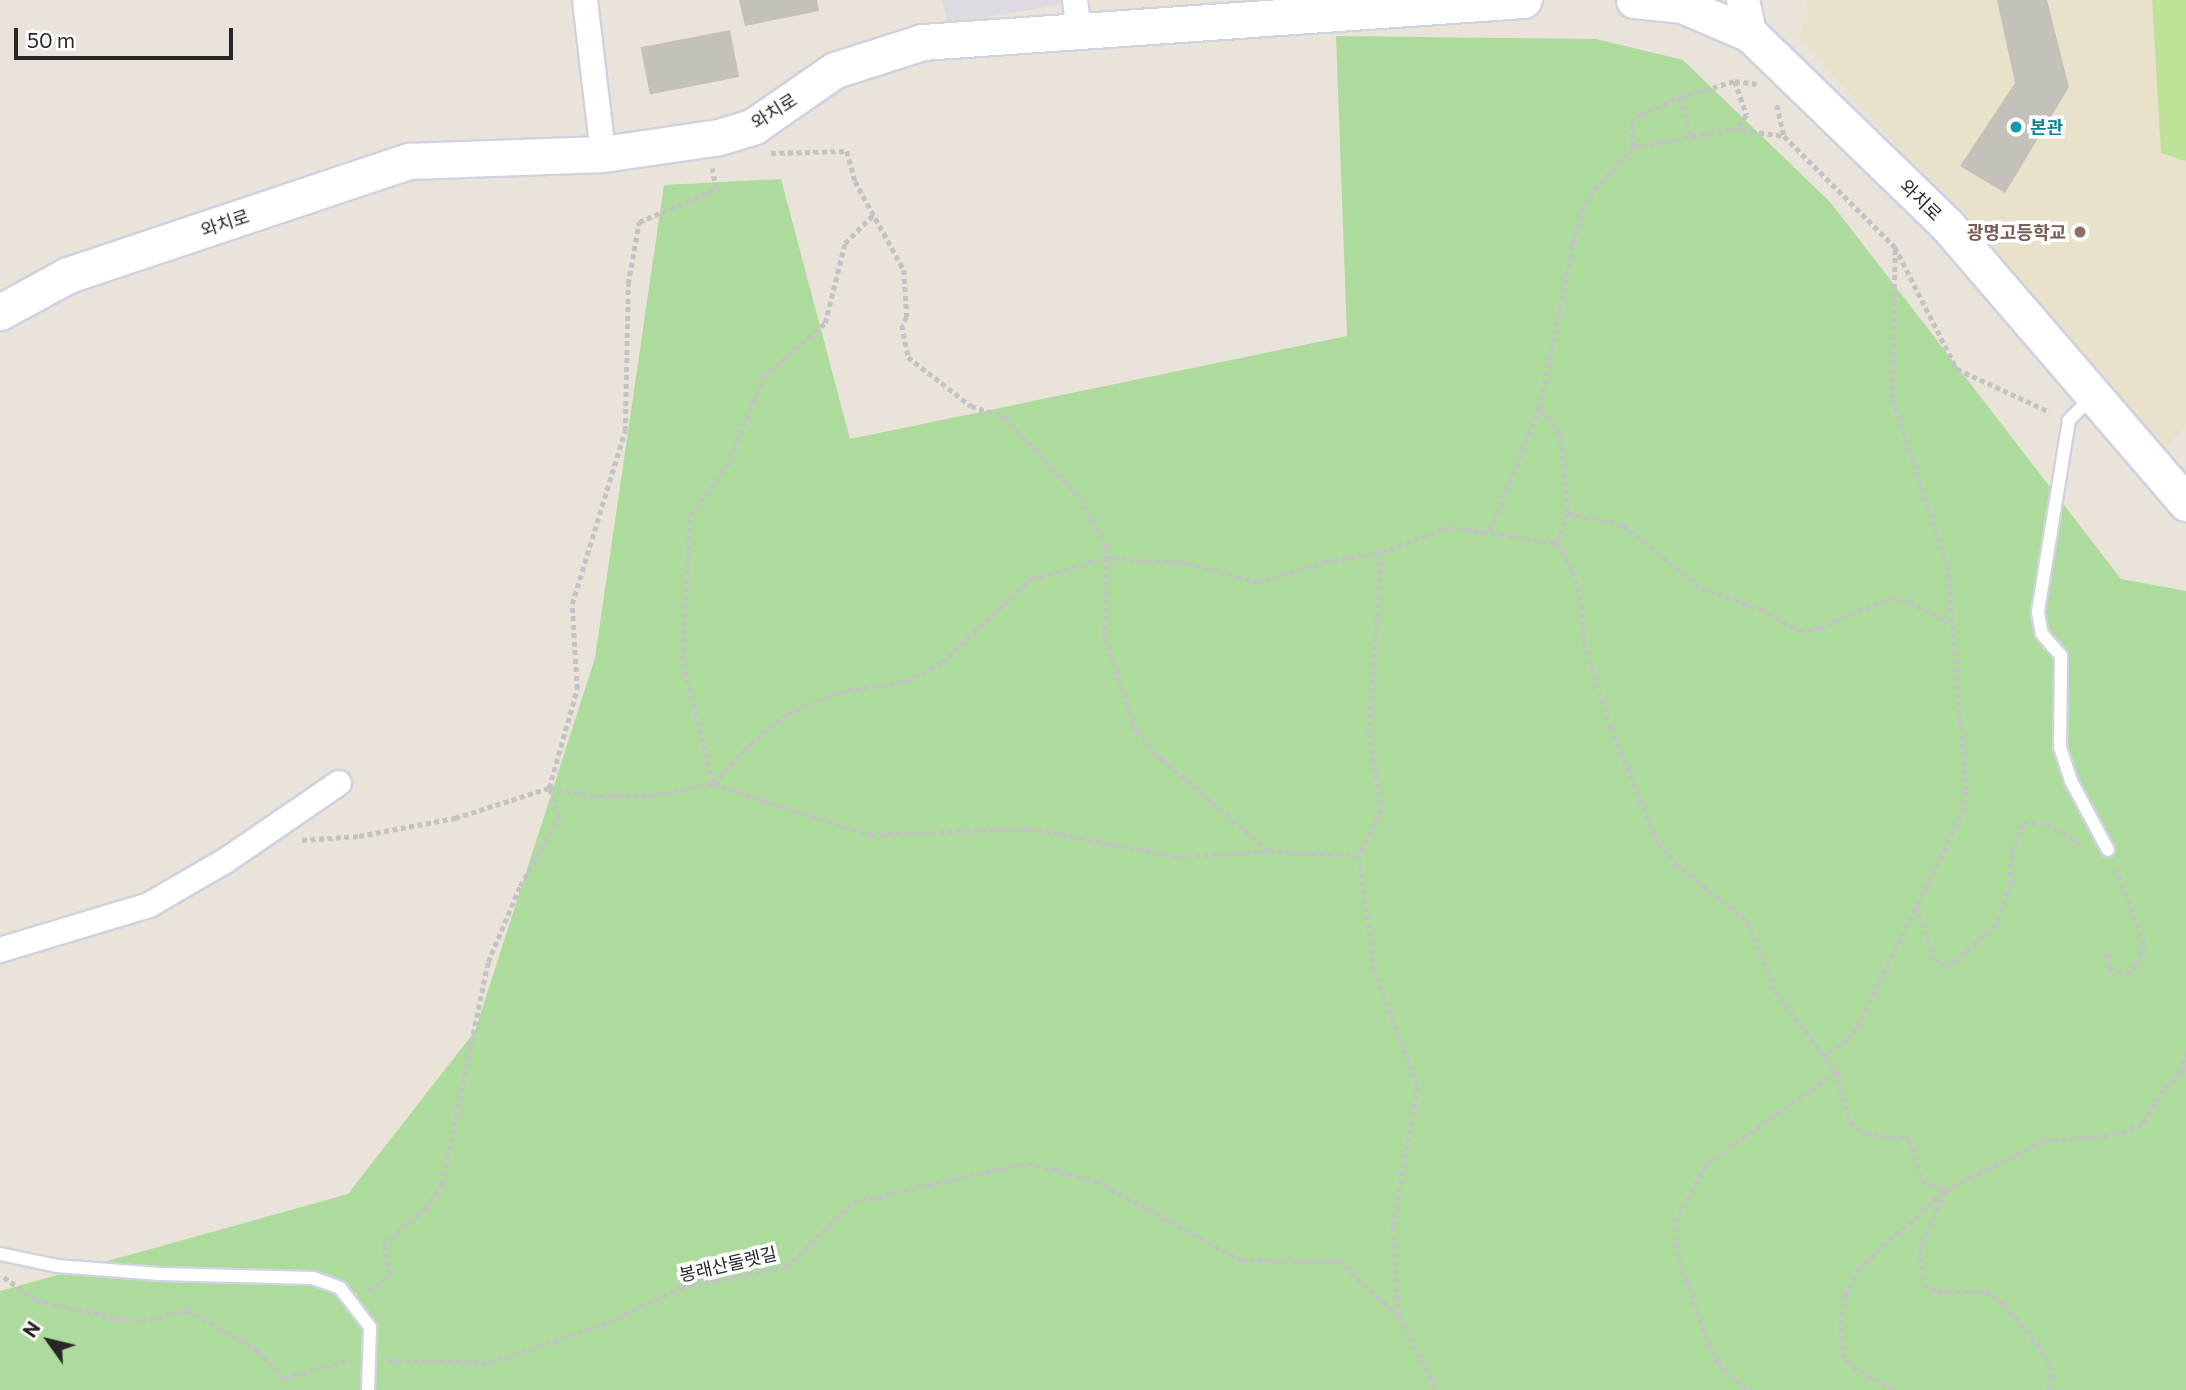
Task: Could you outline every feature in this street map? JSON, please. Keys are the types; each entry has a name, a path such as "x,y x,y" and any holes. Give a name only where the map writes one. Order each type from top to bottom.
{"main road":[{"name":"와치로","path":"0,312 68,275 410,161 604,154 708,139 754,126 835,70 923,42 1077,15 1524,0"},
{"name":"와치로","path":"1634,0 1682,5 1750,34 1947,225 2081,409 2186,503"}],"street":[{"path":"585,0 604,154"},
{"path":"1743,0 1750,34"},
{"path":"0,950 149,905 256,841 339,783"}],"lane":[{"path":"2081,409 2038,612 2042,634 2061,656 2060,747 2071,781 2108,850"},
{"path":"0,1254 57,1266 160,1274 313,1278 340,1288 370,1327 368,1390"}],"path":[{"path":"1633,147 1634,118 1680,97 1735,81 1747,115 1737,129"},
{"path":"1680,97 1692,138"},
{"path":"754,126 768,152 847,151 855,181 904,270 907,317 902,325 908,357 971,406 1005,417 1080,498 1107,548 1104,558 1105,637 1136,731 1161,759 1269,851"},
{"path":"1490,530 1539,409 1581,212 1595,189 1633,147 1737,129 1784,136 1895,247 1957,369 2081,409"},
{"path":"348,1297 365,1293 390,1275 383,1244 415,1218 442,1184 488,962 520,886 559,818 549,788 577,688 572,604 625,431 630,252 639,222 716,189 708,139"},
{"path":"714,784 682,660 690,515 727,466 763,377 825,323 845,243 874,214"},
{"path":"1822,1056 1849,1039 1857,1027 1962,813 1966,791 1942,546 1892,399 1895,247"},
{"path":"1539,409 1558,430 1568,513 1557,543"},
{"path":"1568,513 1623,525 1702,589 1762,609 1799,631 1819,628 1890,598 1909,602 1949,622"},
{"path":"714,784 744,750 787,714 839,692 907,681 942,662 1031,579 1104,558 1187,563 1257,582 1325,562 1382,552 1449,527 1490,530 1557,543 1573,570 1582,605 1584,642 1611,728 1658,843 1676,864 1748,922 1775,991 1836,1072 1850,1124 1865,1134 1910,1139 1922,1181 1945,1190"},
{"path":"1382,552 1368,733 1382,808 1359,856 1374,969 1418,1087 1393,1227 1398,1315"},
{"path":"256,841 359,836 484,810 549,788 591,796 657,795 714,784 871,835 1029,828 1178,857 1269,851 1359,856"},
{"path":"1916,905 1934,958 1947,967 1994,928 2023,822 2047,824 2090,850 2108,850 2142,926 2144,944 2136,965 2126,974 2109,968 2109,953"},
{"path":"2179,1077 2186,1050"},
{"path":"1894,1390 1855,1370 1844,1358 1840,1334 1845,1295 1858,1269 1945,1190 2044,1141 2114,1135 2143,1123 2165,1087 2186,1068"},
{"path":"1746,1390 1718,1363 1709,1348 1678,1257 1674,1222 1707,1163 1836,1072"},
{"name":"봉래산둘렛길","path":"0,1275 36,1300 117,1318 141,1321 188,1310 257,1350 284,1378 346,1359 489,1363 601,1325 681,1288 786,1267 853,1202 1027,1163 1096,1181 1241,1260 1338,1261 1398,1315 1437,1390"},
{"path":"1945,1190 1920,1249 1924,1284 1938,1292 1970,1290 1995,1296 2047,1357 2049,1390"}],"shaded area":[{"path":"942,0 1060,0 1061,4 948,24"},
{"name":"광명고등학교","path":"1807,0 2186,0 2186,426 2165,447 1800,38"}],"green space":[{"path":"2152,0 2186,0 2186,161 2161,153"},
{"path":"1336,36 1596,39 1683,60 1831,203 2121,579 2186,591 2186,1390 0,1390 0,1291 348,1194 475,1031 595,658 664,185 781,179 850,439 1347,336"}],"building":[{"path":"739,0 817,0 819,11 745,26"},
{"name":"본관","path":"1997,0 2047,0 2069,87 2005,193 1960,166 2015,83"},
{"path":"730,30 739,77 650,94 641,47"}],"place":[{"name":"본관","path":"2016,127"},
{"name":"광명고등학교","path":"2080,232"}]}
